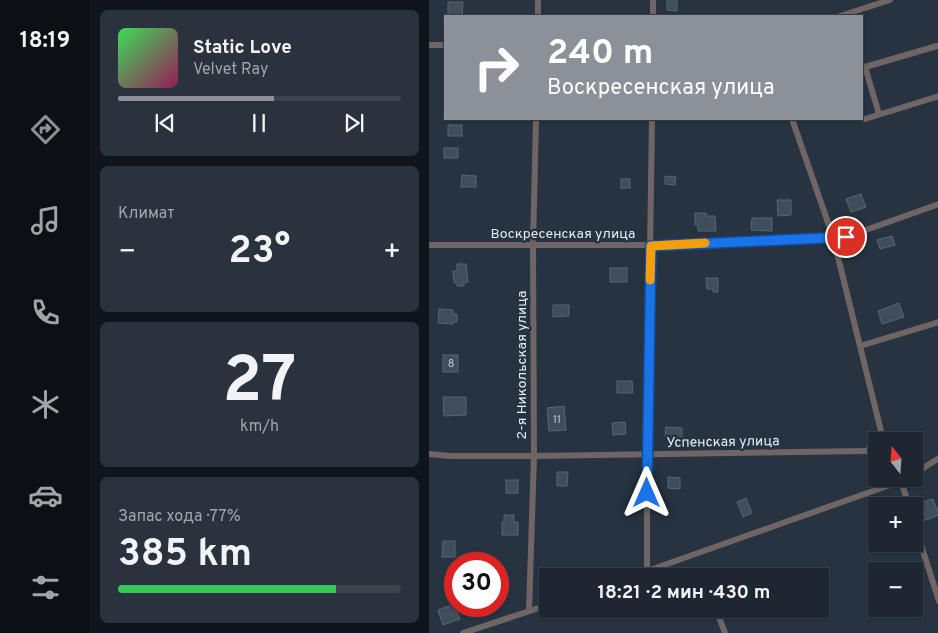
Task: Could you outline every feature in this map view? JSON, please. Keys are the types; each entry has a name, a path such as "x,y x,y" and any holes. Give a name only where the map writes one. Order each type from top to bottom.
{"street":[{"path":"538,0 538,15"},
{"path":"653,0 653,15"},
{"path":"843,15 890,0"},
{"path":"429,45 444,45"},
{"path":"879,114 865,67 937,46"},
{"path":"865,119 938,96"},
{"name":"2-я Никольская улица","path":"529,611 534,456 533,246 536,120"},
{"path":"647,568 652,120"},
{"path":"792,120 833,237 881,431 867,451"},
{"name":"Воскресенская улица","path":"429,245 651,246 846,237 938,204"},
{"path":"860,346 938,322"},
{"name":"Успенская улица","path":"429,454 451,456 534,456 867,451"},
{"path":"923,468 938,458"},
{"path":"655,568 881,488"},
{"path":"923,552 938,601"},
{"path":"463,633 539,608"},
{"path":"719,618 725,633"}],"building":[{"path":"667,0 677,0 677,11 667,10"},
{"path":"448,2 463,2 462,15 448,15"},
{"path":"448,125 462,125 462,136 448,136"},
{"path":"444,148 458,148 458,158 444,158"},
{"path":"462,175 476,176 476,187 461,187"},
{"path":"665,176 676,177 675,185 665,184"},
{"path":"621,179 630,179 630,188 621,188"},
{"path":"861,194 866,207 851,212 846,199"},
{"path":"777,200 791,200 791,215 778,216"},
{"path":"695,213 706,213 707,216 715,216 716,231 698,231 698,225 695,225"},
{"path":"752,218 772,218 772,231 751,230"},
{"path":"892,236 895,245 880,249 877,240"},
{"path":"457,264 466,264 468,282 464,283 464,286 457,286 457,283 454,283 453,271 457,271"},
{"path":"610,268 627,268 627,282 610,282"},
{"path":"706,278 718,278 718,292 713,292 713,289 707,289"},
{"path":"899,303 904,317 882,324 878,311"},
{"path":"553,305 569,305 569,316 553,317"},
{"path":"439,309 453,310 453,314 457,314 457,322 453,322 453,324 438,323"},
{"path":"443,355 458,355 458,372 443,372"},
{"path":"617,381 632,381 633,393 617,393"},
{"path":"443,397 466,397 466,415 444,416"},
{"path":"564,406 566,430 549,431 547,408"},
{"path":"625,422 626,434 613,435 612,423"},
{"path":"666,427 682,428 682,439 676,441 665,437"},
{"path":"557,472 568,472 567,486 557,486"},
{"path":"668,477 680,478 680,489 668,488"},
{"path":"506,480 518,480 518,493 506,493"},
{"path":"746,498 752,513 743,517 737,502"},
{"path":"933,499 939,515 923,521 923,502"},
{"path":"504,515 514,515 514,522 518,522 518,535 502,535"},
{"path":"443,541 455,541 455,552 444,552 444,557 442,557"},
{"path":"444,608 444,617 459,617 460,619 443,625 438,610"}],"slow traffic":[{"path":"650,280 651,246 705,243"}],"route":[{"path":"647,493 651,246 846,237"}]}
